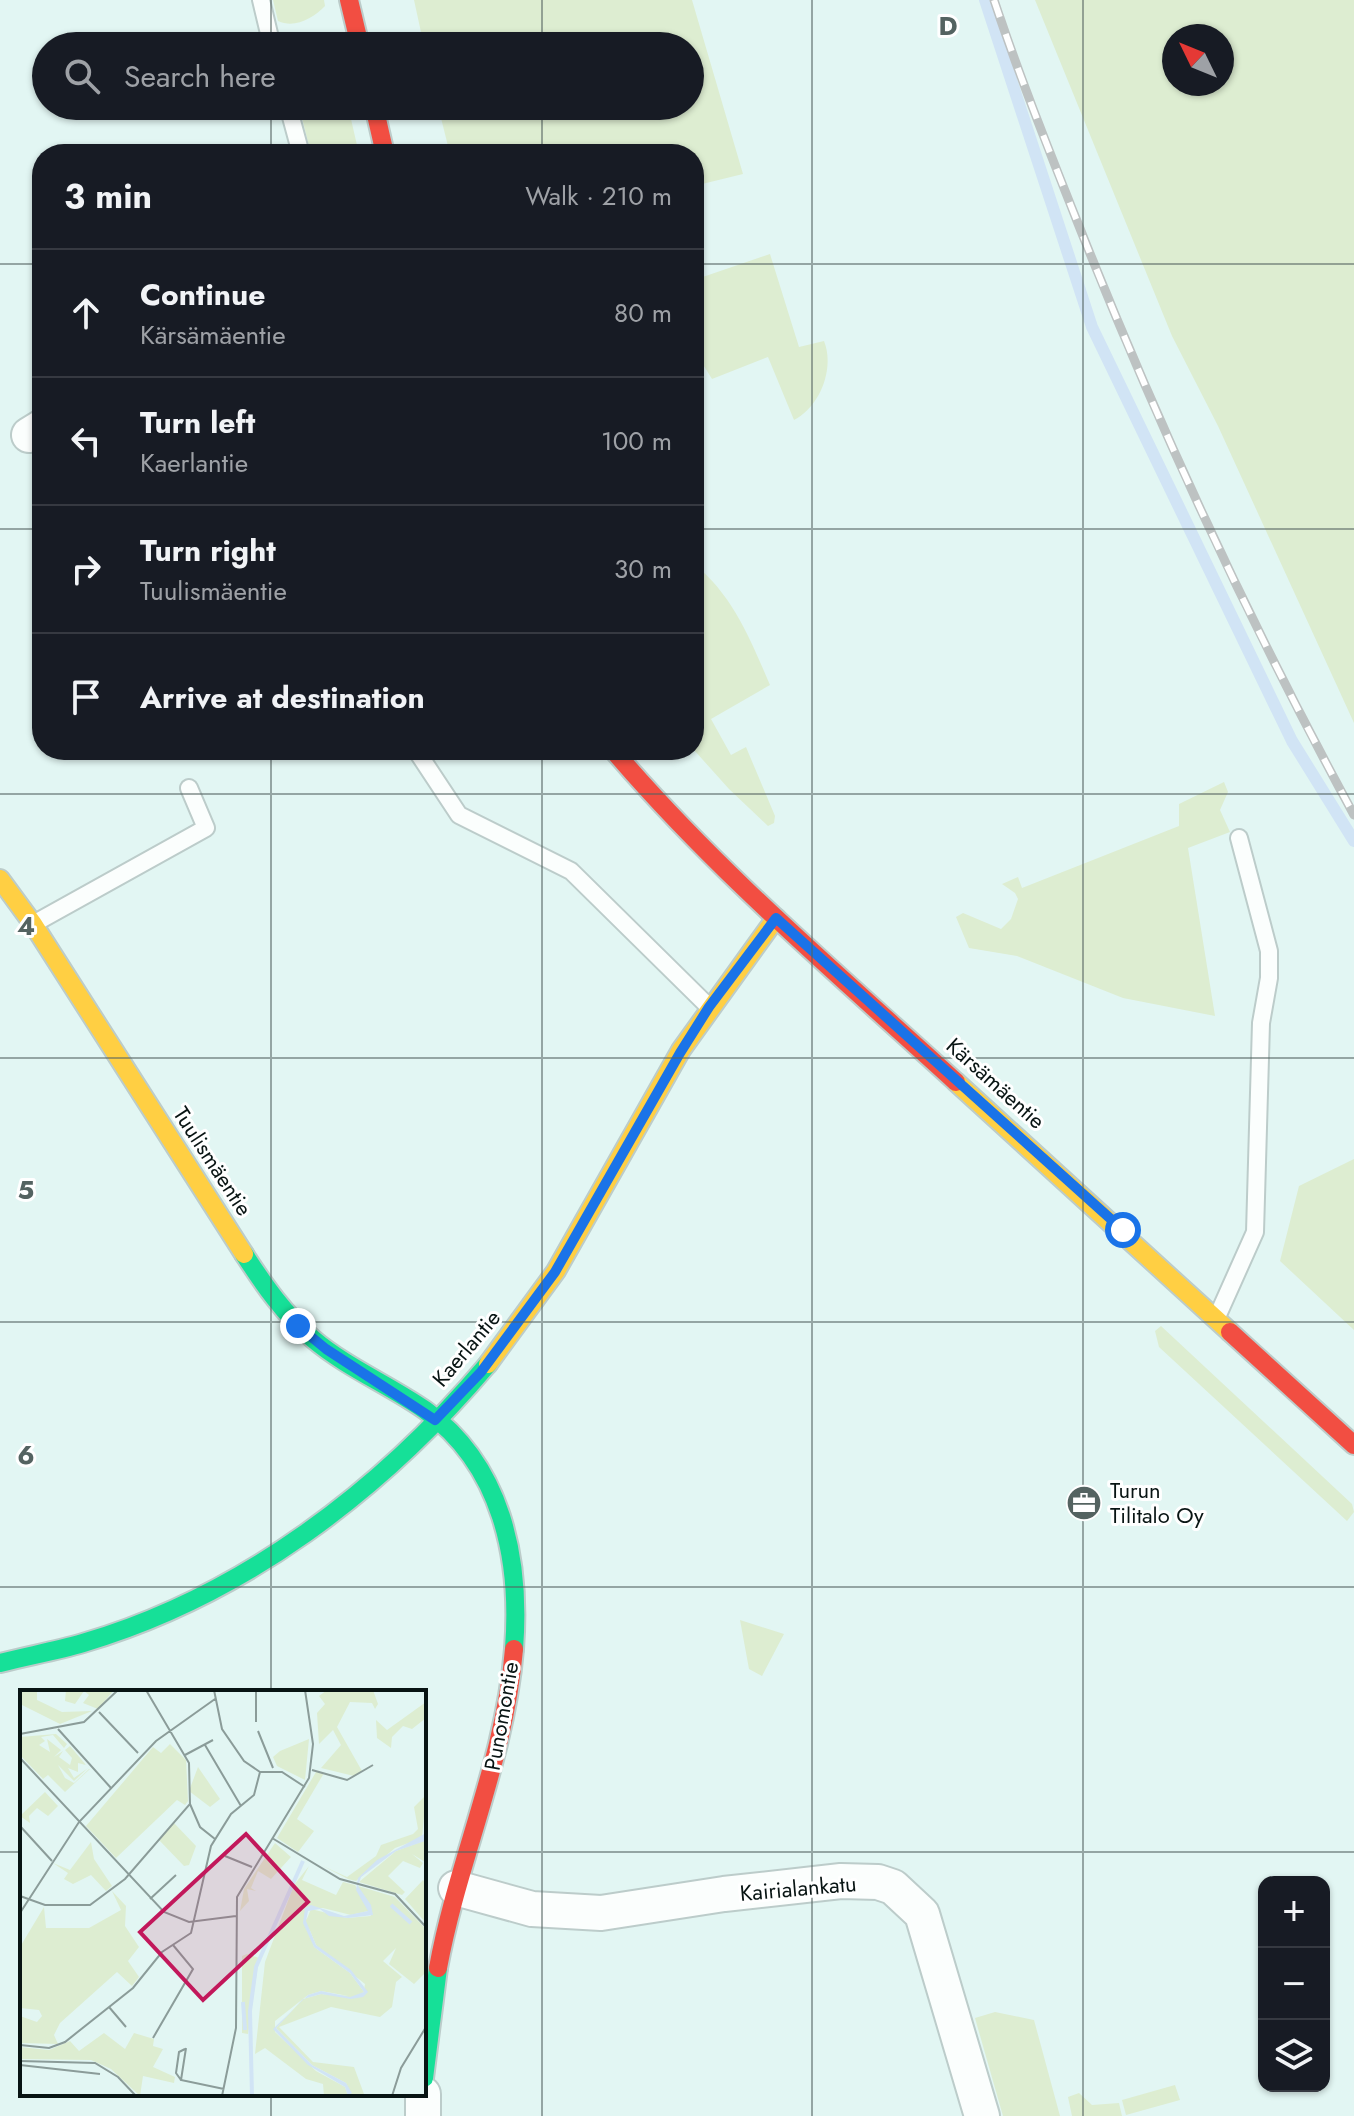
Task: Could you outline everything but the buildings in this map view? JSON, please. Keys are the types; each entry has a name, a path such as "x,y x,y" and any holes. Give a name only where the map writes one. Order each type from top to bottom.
{"street":[{"path":"349,0 357,32"},
{"path":"377,120 383,144"},
{"name":"Kärsämäentie","path":"622,760 664,809 776,918 1354,1445"},
{"name":"Tuulismäentie","path":"0,879 33,924 268,1292 298,1326 326,1349 435,1420"},
{"name":"Kaerlantie","path":"0,1663 70,1647 127,1626 235,1577 290,1546 369,1487 481,1372 555,1272 709,1007 776,918"},
{"name":"Punomontie","path":"426,2063 438,1972 456,1888 499,1752 512,1658 513,1579 506,1524 490,1479 470,1449 435,1420"},
{"name":"Kairialankatu","path":"456,1888 532,1909 601,1913 724,1894 841,1881 878,1882 893,1887 922,1914 928,1929 982,2116"}],"lane":[{"path":"261,0 269,32"},
{"path":"292,120 298,144"},
{"path":"423,760 459,815 571,871 709,1007"},
{"path":"33,924 206,828 189,788"},
{"path":"1217,1318 1255,1232 1261,1023 1269,978 1269,951 1239,838"}],"green space":[{"path":"273,0 324,0 325,6 315,15 291,24 278,21"},
{"path":"414,0 692,0 701,32 421,32"},
{"path":"1035,0 1354,0 1354,723 1218,426 1172,336"},
{"path":"704,41 743,174 704,184 704,144 448,144 442,120 704,120"},
{"path":"302,120 351,120 357,144 308,144"},
{"path":"770,254 799,347 824,341 827,352 823,386 803,414 794,420 768,357 712,379 704,366 704,277"},
{"path":"704,573 730,604 770,685 711,719 731,755 746,747 775,816 774,823 768,826 703,760"},
{"path":"1224,782 1228,792 1220,810 1230,832 1188,848 1215,1016 1123,998 1017,956 969,948 956,917 963,913 1001,929 1011,919 1018,899 1002,884 1018,877 1022,888 1179,826 1179,804"},
{"path":"1354,1159 1354,1330 1280,1261 1299,1186"},
{"path":"1161,1326 1352,1504 1354,1512 1347,1521 1159,1347 1155,1331"},
{"path":"740,1620 784,1634 762,1676 749,1669"},
{"path":"995,2012 1034,2020 1060,2116 1003,2116 975,2018"},
{"path":"1175,2085 1180,2100 1126,2115 1122,2100"},
{"path":"1079,2093 1092,2105 1119,2103 1122,2116 1072,2116 1068,2097"}],"waterway":[{"path":"985,0 1092,327 1292,741 1354,841"}],"railway":[{"path":"994,0 1077,221 1173,448 1278,669 1354,815"}],"traffic: fast":[{"path":"244,1254 275,1299 313,1339 425,1410 451,1432 472,1458 489,1486 509,1548 514,1581 514,1649"},
{"path":"0,1663 83,1643 142,1623 254,1567 306,1533 355,1495 447,1410 488,1364"},
{"path":"426,2062 438,1968"}],"traffic: slow":[{"path":"0,879 33,924 244,1254"},
{"path":"488,1364 556,1271 681,1050 776,918"},
{"path":"956,1082 1230,1332"}],"traffic: jam":[{"path":"349,0 357,32"},
{"path":"377,120 383,144"},
{"path":"622,760 736,880 956,1082"},
{"path":"1230,1332 1354,1445"},
{"path":"438,1968 501,1730 514,1649"}],"place":[{"name":"Turun Tilitalo Oy","path":"1084,1503"}],"route":[{"path":"298,1326 326,1349 435,1420 481,1372 555,1272 680,1053 709,1007 776,918 1123,1230"}]}
